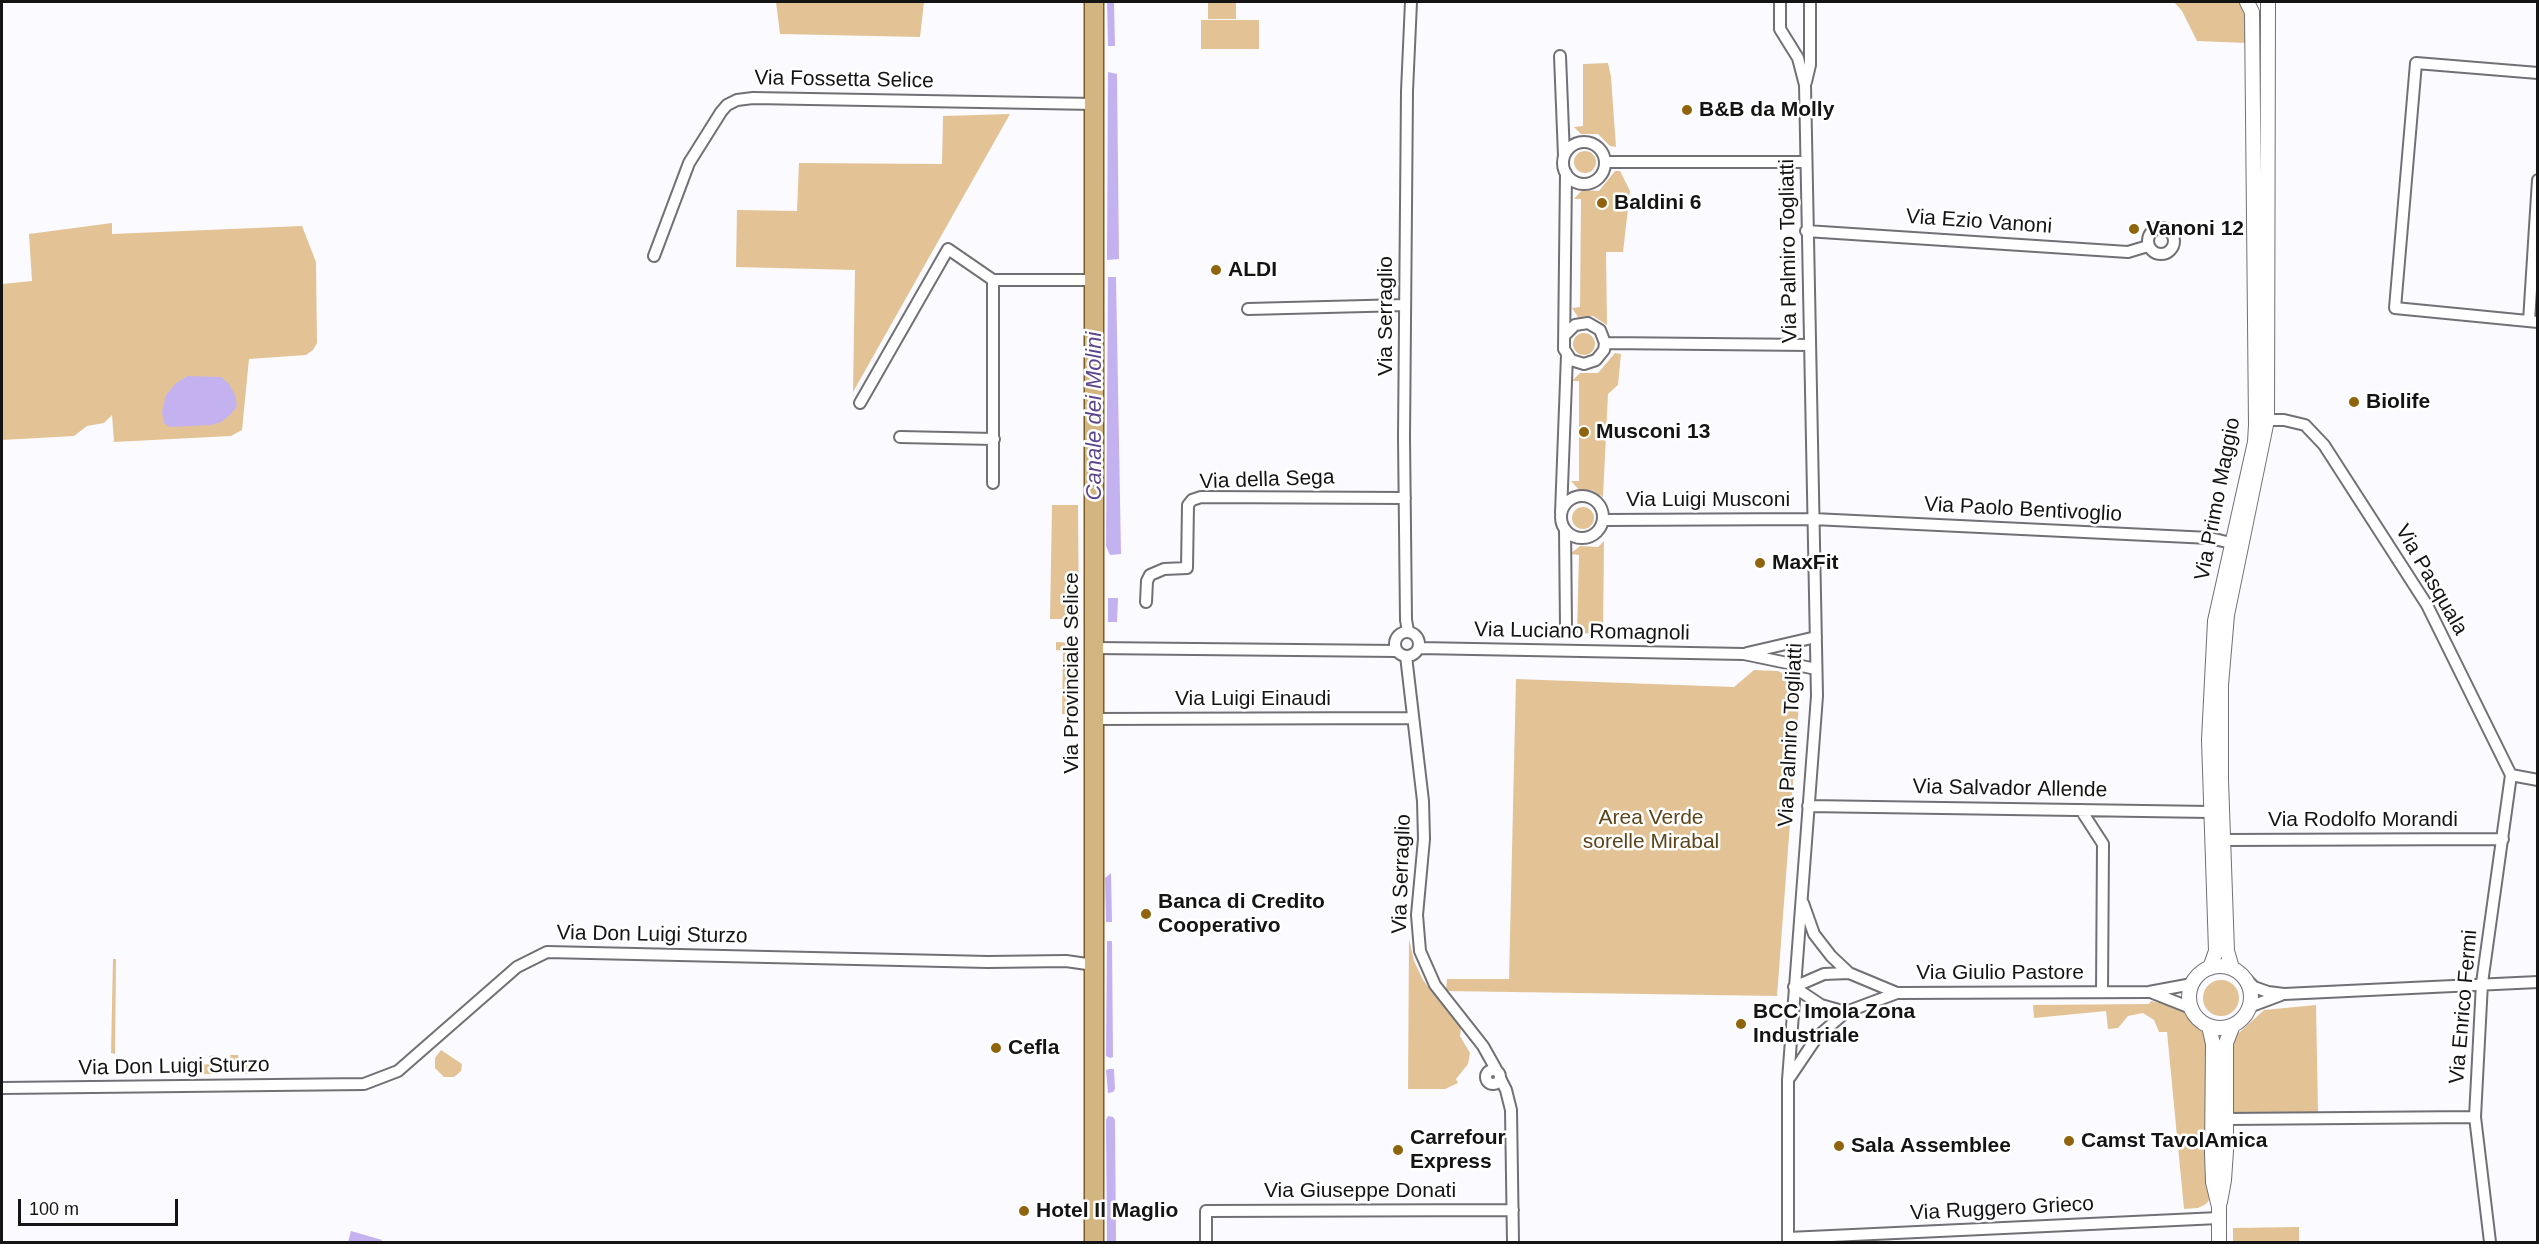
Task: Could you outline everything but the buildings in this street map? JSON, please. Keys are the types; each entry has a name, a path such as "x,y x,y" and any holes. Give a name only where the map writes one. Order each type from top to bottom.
{"main road":[{"name":"Via Provinciale Selice","path":"1094,2 1094,1242"}],"street":[{"name":"Via Serraglio","path":"1411,2 1407,91 1406,620 1408,631 1418,637 1419,648"},
{"name":"Via Palmiro Togliatti","path":"1780,2 1780,29 1798,58 1805,85 1806,231 1817,696 1788,1080 1788,1240"},
{"name":"Via Palmiro Togliatti","path":"1805,85 1810,65 1810,2"},
{"name":"Via Primo Maggio","path":"2210,968 2216,951 2210,812 2210,687 2215,621 2255,441 2256,425 2252,12 2247,2"},
{"name":"Via Primo Maggio","path":"2232,968 2227,951 2221,685 2225,629 2267,420 2268,2"},
{"path":"1560,56 1566,173 1565,335 1563,342 1567,355 1561,513 1565,529 1566,627"},
{"path":"2538,73 2416,63 2395,308 2533,322 2538,180"},
{"name":"Via Fossetta Selice","path":"654,256 689,163 721,112 727,105 737,100 753,98 1095,104"},
{"path":"1564,156 1578,142 1591,142 1602,150 1606,162 1601,176 1590,183 1576,182 1566,173"},
{"path":"1606,162 1806,162"},
{"name":"Via Ezio Vanoni","path":"1806,231 2128,252 2148,246"},
{"path":"860,403 948,249 993,280 1095,280"},
{"path":"993,280 993,483"},
{"path":"1248,309 1406,305"},
{"path":"1565,335 1575,325 1588,323 1600,330 1605,343 1601,356 1590,363 1577,363 1567,355"},
{"path":"1605,343 1810,345"},
{"name":"Via Pasquala","path":"2267,420 2284,420 2305,425 2324,445 2427,605 2511,775"},
{"path":"900,437 994,439"},
{"name":"Via Luigi Musconi","path":"1561,513 1568,501 1582,496 1595,501 1600,506 1603,520 1596,532 1590,536 1576,537 1565,529"},
{"name":"Via della Sega","path":"1146,602 1147,581 1150,575 1164,569 1187,568 1188,505 1192,500 1201,497 1405,498"},
{"name":"Via Paolo Bentivoglio","path":"1813,519 2210,538 2231,543"},
{"name":"Via Luigi Musconi","path":"1603,520 1813,519"},
{"path":"1401,654 1395,639 1401,633 1408,631"},
{"name":"Via Luciano Romagnoli","path":"1744,654 1816,637"},
{"path":"1094,648 1413,655 1419,648"},
{"name":"Via Luciano Romagnoli","path":"1419,648 1744,654 1816,669"},
{"name":"Via Serraglio","path":"1401,654 1423,801 1424,839 1417,915 1420,951 1435,985 1483,1046 1509,1104 1513,1210"},
{"name":"Via Luigi Einaudi","path":"1094,719 1412,718"},
{"path":"2511,775 2538,780"},
{"name":"Via Enrico Fermi","path":"2490,1242 2475,1117 2482,983 2511,775"},
{"name":"Via Salvador Allende","path":"1808,806 2210,812"},
{"name":"Via Giulio Pastore","path":"2081,810 2103,844 2102,992"},
{"name":"Via Rodolfo Morandi","path":"2223,840 2503,839"},
{"name":"Via Giulio Pastore","path":"1801,896 1814,934 1831,956 1849,972 1897,993"},
{"name":"Via Don Luigi Sturzo","path":"2,1088 364,1084 398,1071 517,967 547,952 976,962 1066,961 1094,965"},
{"path":"2246,979 2251,998 2246,1015 2233,1025 2217,1028 2201,1022 2191,1008 2189,992 2202,971 2217,966 2232,968 2246,979 2254,987 2284,994 2538,982"},
{"path":"1794,987 1824,974 1849,972"},
{"name":"Via Giulio Pastore","path":"1788,1080 1817,1037 1846,1011 1897,993 2149,992 2192,984"},
{"path":"1794,987 1821,1005 1846,1011"},
{"name":"Via Giulio Pastore","path":"2149,992 2173,999 2191,1008"},
{"path":"2249,1007 2284,994"},
{"path":"2219,1242 2219,1213 2224,1180 2226,1043 2233,1025"},
{"path":"2209,1026 2213,1044 2213,1182 2219,1213"},
{"path":"2226,1119 2475,1117"},
{"path":"1513,1210 1513,1242"},
{"name":"Via Giuseppe Donati","path":"1206,1242 1206,1211 1513,1210"},
{"name":"Via Ruggero Grieco","path":"1788,1240 2219,1213"}],"green space":[{"path":"776,2 924,2 920,37 780,34"},
{"path":"1208,2 1236,2 1236,19 1208,19"},
{"path":"2174,2 2240,2 2245,12 2246,43 2197,41 2182,11"},
{"path":"1201,20 1259,20 1259,49 1201,49"},
{"path":"1608,63 1616,147 1610,146 1598,134 1581,134 1574,127 1583,126 1583,64"},
{"path":"1010,114 853,392 855,270 736,267 737,210 797,211 799,163 942,164 943,116"},
{"path":"1581,151 1589,151 1596,158 1596,166 1589,173 1581,173 1574,166 1574,158"},
{"path":"1615,171 1620,171 1630,191 1623,252 1606,252 1607,325 1593,316 1578,317 1572,308 1580,307 1581,199 1574,199 1582,190 1599,191"},
{"path":"112,223 112,234 302,226 316,262 317,343 306,355 249,359 242,430 231,436 114,442 112,415 104,423 87,426 74,436 2,440 2,284 32,281 29,234"},
{"path":"1580,333 1588,333 1595,340 1595,348 1588,355 1580,355 1573,348 1573,340"},
{"path":"1615,353 1621,354 1618,385 1608,394 1603,497 1592,490 1579,490 1571,481 1579,481 1579,381 1572,381 1580,373 1598,373"},
{"path":"1052,505 1078,505 1079,619 1050,619"},
{"path":"1579,507 1587,507 1594,514 1594,522 1587,529 1579,529 1572,522 1572,514"},
{"path":"1604,541 1603,634 1577,633 1579,555 1570,554 1580,546 1598,547"},
{"path":"1056,642 1078,643 1078,713 1062,714 1063,651 1056,650"},
{"name":"Area Verde sorelle Mirabal","path":"1754,670 1778,671 1791,678 1797,688 1799,703 1777,996 1446,991 1447,979 1509,979 1516,679 1734,687"},
{"path":"1409,939 1414,961 1423,980 1461,1028 1460,1036 1470,1053 1468,1064 1456,1079 1458,1083 1445,1089 1408,1089"},
{"path":"113,959 116,959 115,1054 111,1053"},
{"path":"2221,980 2234,985 2239,998 2234,1011 2221,1016 2208,1011 2203,998 2208,985"},
{"path":"2151,1001 2177,1007 2186,1013 2202,1029 2207,1041 2210,1199 2198,1208 2184,1209 2167,1032 2159,1032 2154,1020 2143,1013 2128,1016 2118,1028 2108,1029 2106,1011 2034,1018 2033,1005 2149,1004"},
{"path":"2316,1005 2318,1112 2232,1114 2230,1041 2264,1010"},
{"path":"441,1050 462,1064 461,1071 454,1077 444,1077 435,1068 435,1058"},
{"path":"217,1055 217,1067 212,1074 202,1074 201,1065 209,1064 209,1056"},
{"path":"230,1055 238,1055 239,1063 247,1063 247,1074 236,1074 233,1071"},
{"path":"2299,1227 2299,1242 2233,1242 2233,1228"}],"shaded area":[{"path":"1107,2 1114,2 1115,46 1108,46"},
{"path":"1108,72 1117,74 1119,259 1107,260"},
{"path":"1108,277 1116,277 1121,554 1110,555 1106,546"},
{"path":"188,376 221,377 229,384 235,395 237,406 221,422 211,425 170,427 164,423 162,412 166,395 176,383"},
{"path":"1108,598 1118,598 1117,622 1108,622"},
{"path":"1111,873 1112,922 1106,922 1105,878"},
{"path":"1107,941 1112,941 1113,1057 1110,1058 1106,1056"},
{"path":"1114,1069 1115,1089 1108,1093 1106,1070"},
{"path":"1108,1116 1115,1120 1116,1242 1107,1242 1106,1120"},
{"path":"351,1231 382,1240 381,1242 348,1242"}],"place":[{"name":"B&B da Molly","path":"1687,110"},
{"name":"Baldini 6","path":"1602,203"},
{"name":"Vanoni 12","path":"2134,229"},
{"name":"ALDI","path":"1216,270"},
{"name":"Biolife","path":"2354,402"},
{"name":"Musconi 13","path":"1584,432"},
{"name":"MaxFit","path":"1760,563"},
{"name":"Banca di Credito Cooperativo","path":"1146,914"},
{"name":"BCC Imola Zona Industriale","path":"1741,1024"},
{"name":"Cefla","path":"996,1048"},
{"name":"Camst TavolAmica","path":"2069,1141"},
{"name":"Sala Assemblee","path":"1839,1146"},
{"name":"Carrefour Express","path":"1398,1150"},
{"name":"Hotel Il Maglio","path":"1024,1211"}],"water label":[{"name":"Canale dei Molini","path":"1095,416"}]}
